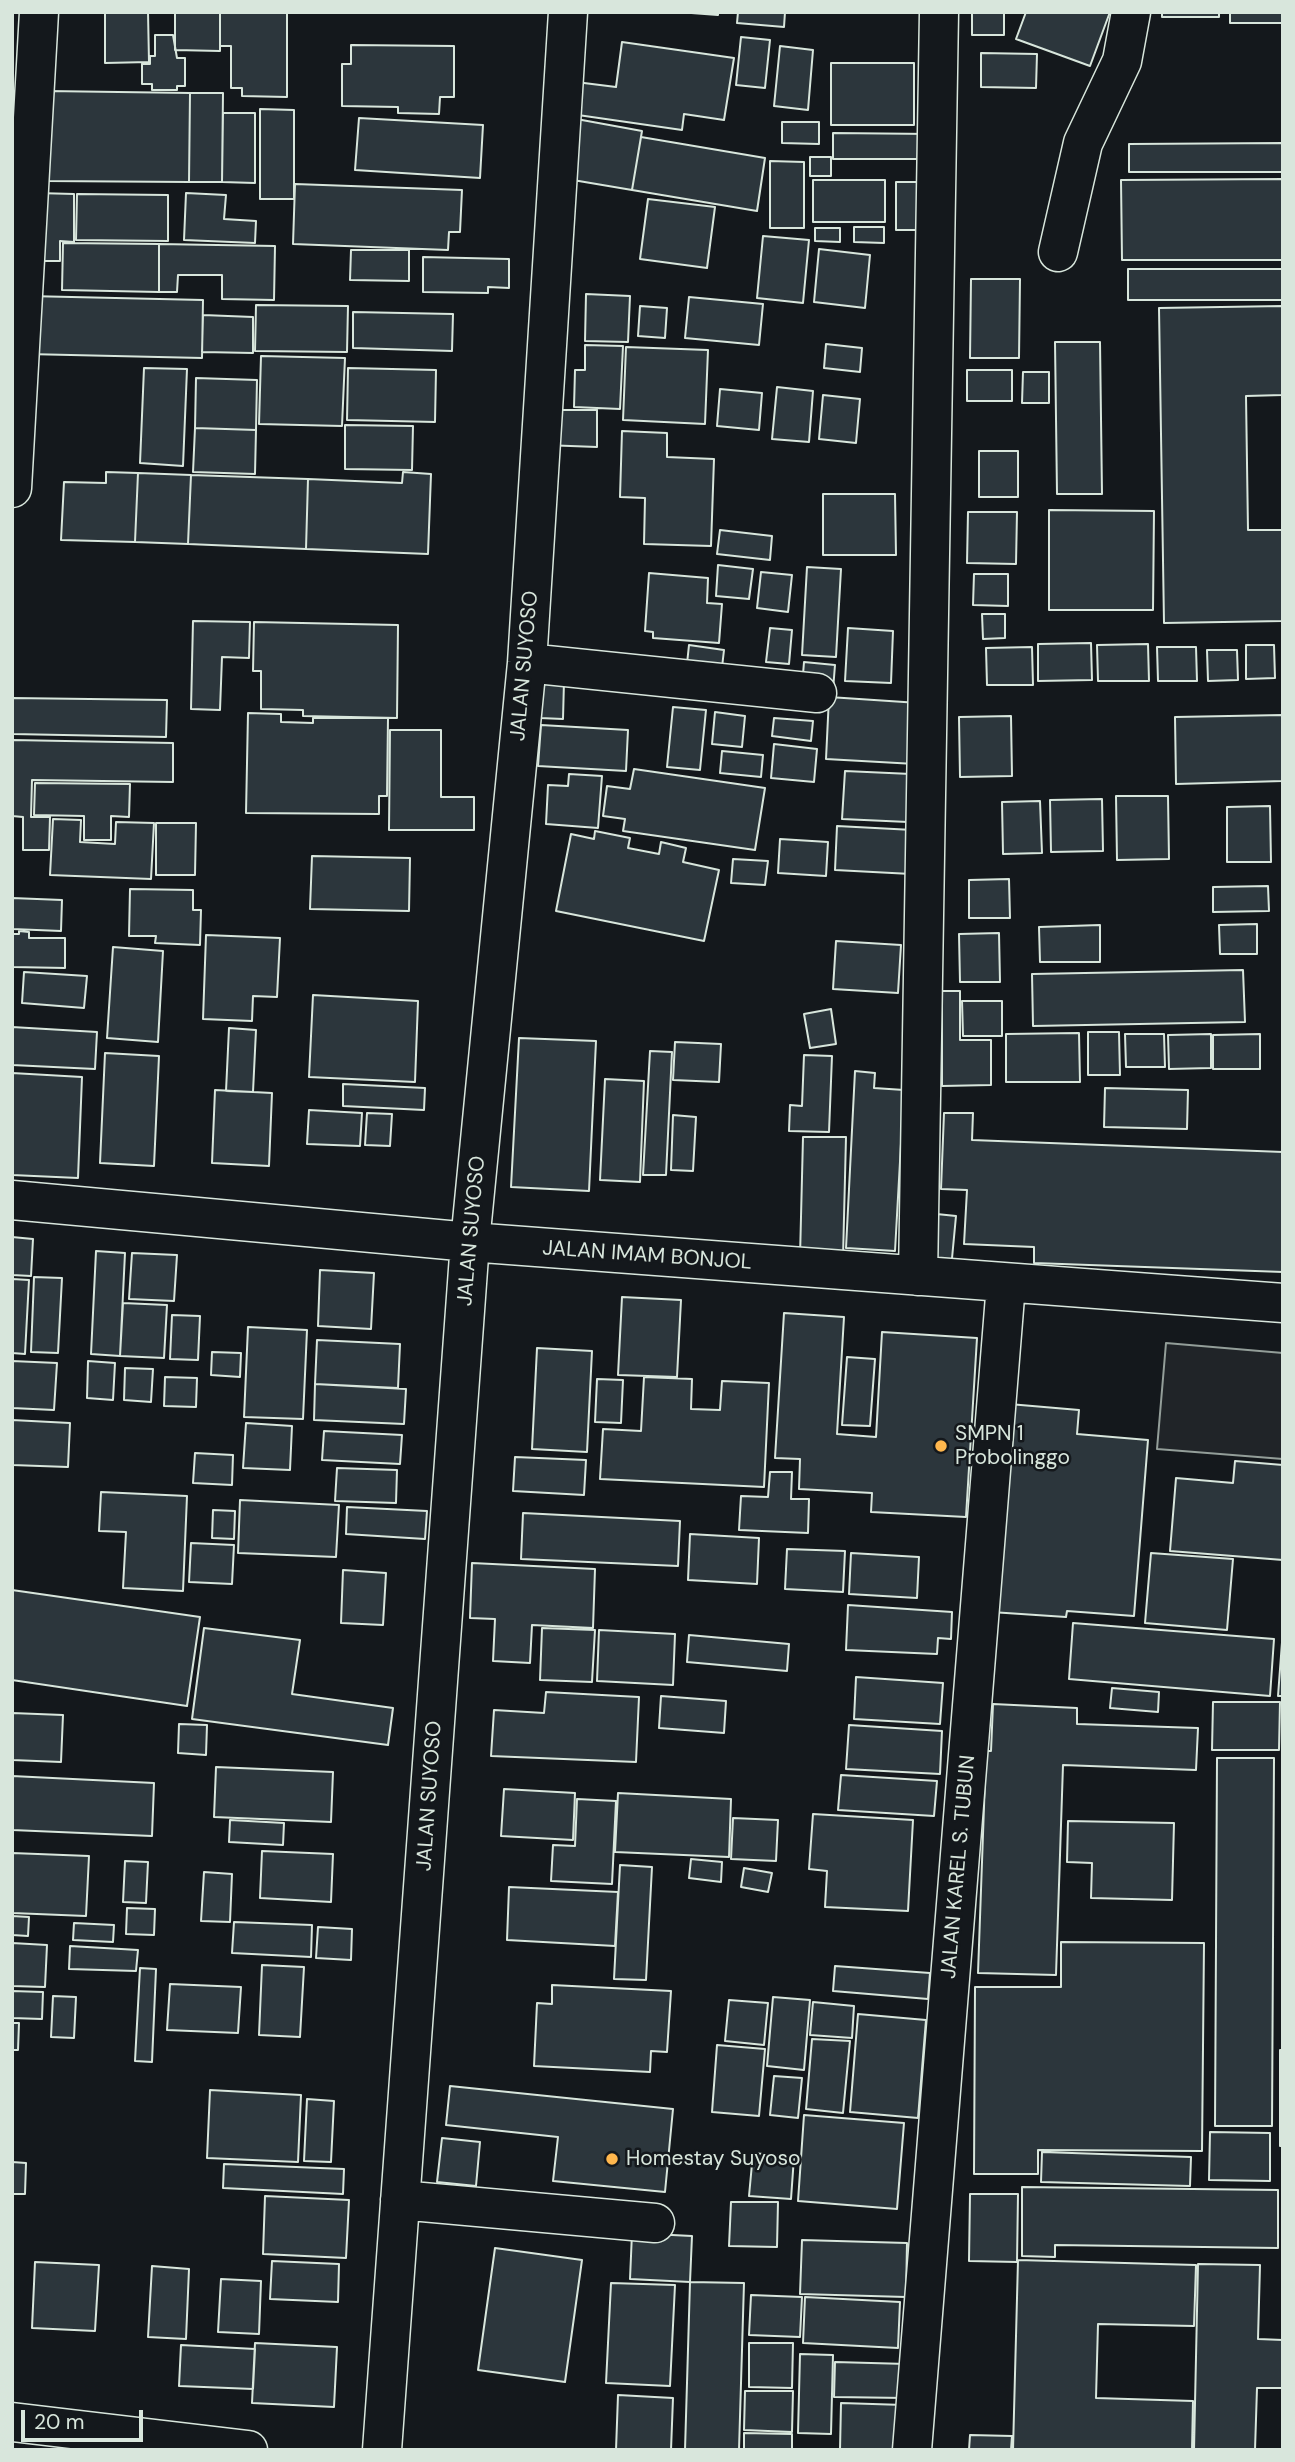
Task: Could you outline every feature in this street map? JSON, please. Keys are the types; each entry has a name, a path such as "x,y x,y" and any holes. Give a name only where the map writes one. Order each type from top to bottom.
{"street":[{"path":"12,488 39,12"},
{"name":"JALAN SUYOSO","path":"382,2450 470,1242 527,663 568,12"},
{"path":"918,1276 939,12"},
{"path":"1058,252 1083,143 1122,61 1131,12"},
{"path":"527,663 817,693"},
{"name":"JALAN IMAM BONJOL","path":"12,1200 470,1242 1283,1303"},
{"name":"JALAN KAREL S. TUBUN","path":"912,2450 1006,1284"},
{"path":"400,2200 655,2223"},
{"path":"12,2422 248,2450"}],"shaded area":[{"path":"1166,1343 1283,1353 1283,1459 1157,1449"}],"building":[{"path":"105,12 148,12 149,62 105,63"},
{"path":"175,12 220,12 220,51 175,50"},
{"path":"220,12 287,12 287,97 242,96 242,88 231,88 231,46 220,46"},
{"path":"678,12 718,12 718,15"},
{"path":"738,12 785,12 784,27 737,23"},
{"path":"972,12 1004,12 1004,35 972,35"},
{"path":"1026,12 1110,12 1090,66 1016,39"},
{"path":"1162,12 1219,12 1219,17 1162,17"},
{"path":"1230,12 1282,12 1282,23 1230,23"},
{"path":"155,35 173,35 177,58 185,58 185,86 177,86 177,90 152,90 152,84 142,84 142,64 150,64 150,56 155,56"},
{"path":"741,37 770,40 765,88 736,85"},
{"path":"622,42 734,58 724,120 684,114 682,130 571,114 576,82 616,87"},
{"path":"351,45 454,46 454,97 440,97 439,114 398,113 398,107 342,106 342,64 351,64"},
{"path":"780,46 813,50 808,110 774,106"},
{"path":"981,53 1037,54 1036,88 981,87"},
{"path":"831,63 914,63 914,125 831,125"},
{"path":"47,91 190,93 189,182 45,181"},
{"path":"190,93 223,93 222,182 189,182"},
{"path":"260,109 294,110 294,199 260,199"},
{"path":"223,113 255,113 255,183 222,182"},
{"path":"359,118 483,125 480,178 355,170"},
{"path":"571,118 642,131 632,190 561,178"},
{"path":"782,122 819,122 819,144 782,143"},
{"path":"833,133 932,134 932,159 833,159"},
{"path":"641,137 765,158 757,211 632,190"},
{"path":"1283,143 1283,172 1129,172 1129,144"},
{"path":"810,157 831,157 831,176 810,176"},
{"path":"770,161 804,162 804,228 770,228"},
{"path":"1283,179 1283,260 1122,260 1121,180"},
{"path":"813,180 885,180 885,222 813,222"},
{"path":"896,182 924,182 924,230 896,230"},
{"path":"295,184 462,190 460,232 449,232 448,250 293,244"},
{"path":"37,193 74,194 74,242 60,241 60,261 29,261"},
{"path":"186,193 226,195 224,219 256,221 255,243 184,240"},
{"path":"77,194 168,195 168,241 76,240"},
{"path":"648,199 715,207 707,268 640,259"},
{"path":"854,227 884,227 884,243 854,242"},
{"path":"815,228 840,228 840,242 815,241"},
{"path":"763,236 809,240 803,303 757,298"},
{"path":"63,243 159,244 159,292 62,290"},
{"path":"159,244 275,246 274,300 222,299 222,275 178,275 177,292 159,292"},
{"path":"819,249 870,255 865,308 814,302"},
{"path":"351,250 409,250 409,281 350,280"},
{"path":"423,257 509,259 509,288 488,287 488,293 423,292"},
{"path":"1128,269 1283,269 1283,300 1128,300"},
{"path":"971,279 1020,279 1019,358 970,358"},
{"path":"586,294 630,296 628,342 585,341"},
{"path":"28,296 203,300 202,358 27,354"},
{"path":"689,297 763,304 759,345 685,338"},
{"path":"256,305 348,306 347,352 255,351"},
{"path":"640,306 667,308 665,338 638,336"},
{"path":"1283,306 1283,395 1246,396 1248,530 1283,530 1283,621 1164,623 1159,308"},
{"path":"353,312 453,314 452,351 353,348"},
{"path":"203,315 253,317 253,353 202,352"},
{"path":"1055,342 1100,342 1102,494 1057,494"},
{"path":"826,344 862,348 860,372 824,368"},
{"path":"585,345 623,346 620,409 574,407 575,370 585,370"},
{"path":"626,347 708,350 705,424 623,420"},
{"path":"261,356 345,358 342,426 259,424"},
{"path":"144,368 187,369 183,466 140,463"},
{"path":"348,368 436,370 435,422 347,420"},
{"path":"967,370 1012,370 1012,401 967,401"},
{"path":"1023,372 1049,372 1049,403 1022,403"},
{"path":"196,378 257,380 256,430 195,428"},
{"path":"777,387 813,391 809,442 772,439"},
{"path":"720,389 762,393 759,430 717,426"},
{"path":"823,395 860,399 856,443 819,439"},
{"path":"545,410 597,410 597,447 544,445"},
{"path":"345,425 413,426 412,470 345,469"},
{"path":"195,428 256,430 255,474 193,472"},
{"path":"622,431 667,433 667,457 714,459 711,546 644,544 645,498 620,497"},
{"path":"979,451 1018,451 1018,497 979,497"},
{"path":"106,472 138,473 135,542 61,540 64,482 106,483"},
{"path":"403,472 431,474 428,554 306,549 308,479 402,483"},
{"path":"138,473 191,475 188,544 135,542"},
{"path":"191,475 308,479 306,549 188,544"},
{"path":"823,494 895,494 896,555 823,555"},
{"path":"1049,510 1154,511 1153,610 1049,610"},
{"path":"968,512 1017,512 1016,564 967,563"},
{"path":"720,530 772,536 770,560 717,554"},
{"path":"718,565 753,569 749,599 716,596"},
{"path":"807,567 841,569 836,657 802,655"},
{"path":"761,572 792,575 788,612 757,608"},
{"path":"649,573 708,578 707,603 722,604 719,643 653,638 653,632 645,631"},
{"path":"974,574 1008,574 1008,606 973,605"},
{"path":"982,614 1005,614 1005,638 983,639"},
{"path":"193,621 250,622 249,658 222,657 220,710 191,709"},
{"path":"254,622 398,625 397,718 303,716 303,710 261,709 261,671 253,671"},
{"path":"770,628 792,630 789,664 766,662"},
{"path":"848,628 893,631 891,683 845,681"},
{"path":"1091,643 1092,680 1038,681 1038,644"},
{"path":"1148,644 1149,681 1098,681 1097,645"},
{"path":"689,645 724,650 721,676 686,673"},
{"path":"1246,645 1274,645 1275,678 1246,679"},
{"path":"1032,647 1033,685 987,685 986,648"},
{"path":"1157,647 1196,647 1197,681 1158,681"},
{"path":"1207,650 1237,650 1238,680 1208,681"},
{"path":"804,662 835,665 833,690 802,687"},
{"path":"542,680 564,681 563,719 540,718"},
{"path":"829,697 919,703 915,764 826,759"},
{"path":"12,698 167,700 166,737 12,734"},
{"path":"673,707 706,710 700,770 667,767"},
{"path":"715,712 745,716 742,747 712,744"},
{"path":"248,713 281,714 281,722 313,723 313,718 388,718 387,796 379,796 379,814 246,813"},
{"path":"1283,715 1283,781 1176,784 1175,717"},
{"path":"1011,716 1012,776 960,777 959,717"},
{"path":"774,718 813,721 811,741 772,736"},
{"path":"541,725 628,730 626,771 538,766"},
{"path":"390,730 441,730 441,797 474,797 474,830 389,830"},
{"path":"12,740 173,743 173,782 32,780 31,817 50,817 49,850 23,850 23,817 12,816"},
{"path":"774,744 817,749 814,782 771,778"},
{"path":"722,751 763,755 761,777 720,773"},
{"path":"634,769 765,788 755,850 623,831 625,819 603,816 607,786 630,789"},
{"path":"845,771 911,774 908,822 842,819"},
{"path":"569,774 602,776 598,828 546,824 548,785 568,786"},
{"path":"35,783 130,784 129,817 111,816 111,840 84,840 84,816 34,815"},
{"path":"1116,796 1168,796 1169,859 1117,860"},
{"path":"1102,799 1103,851 1051,852 1050,800"},
{"path":"1040,801 1042,853 1003,854 1002,802"},
{"path":"1270,806 1271,862 1227,862 1227,807"},
{"path":"53,819 81,820 80,842 115,844 116,822 154,823 151,879 50,875"},
{"path":"156,823 196,823 195,875 156,875"},
{"path":"837,826 913,830 911,874 835,870"},
{"path":"595,831 630,838 628,848 659,854 661,842 686,848 683,862 719,870 704,941 556,911 571,834 594,839"},
{"path":"780,839 828,842 826,876 778,873"},
{"path":"312,856 410,858 409,911 310,909"},
{"path":"733,859 768,861 765,885 731,883"},
{"path":"1009,879 1010,918 969,918 969,880"},
{"path":"1268,886 1269,911 1213,912 1213,887"},
{"path":"130,889 193,890 193,910 201,910 200,945 155,943 156,936 129,936"},
{"path":"12,898 62,900 61,931 12,929"},
{"path":"1257,924 1257,954 1220,954 1219,925"},
{"path":"1100,925 1100,962 1040,962 1039,927"},
{"path":"19,931 29,932 29,938 65,938 65,968 12,967 12,934 19,934"},
{"path":"999,933 1000,982 960,982 959,934"},
{"path":"206,935 280,938 277,997 253,996 252,1021 203,1019"},
{"path":"836,941 901,945 898,993 833,989"},
{"path":"113,947 163,951 158,1042 107,1038"},
{"path":"1243,970 1245,1022 1033,1026 1032,974"},
{"path":"24,972 87,976 84,1008 22,1003"},
{"path":"942,991 960,991 960,1040 991,1040 991,1085 942,1086"},
{"path":"313,995 418,1001 415,1082 309,1077"},
{"path":"962,1001 1002,1001 1002,1036 963,1036"},
{"path":"831,1009 836,1044 810,1048 804,1014"},
{"path":"12,1027 97,1032 95,1069 12,1065"},
{"path":"229,1028 256,1030 253,1092 226,1091"},
{"path":"1088,1032 1119,1032 1120,1075 1088,1075"},
{"path":"1079,1033 1080,1082 1006,1082 1006,1034"},
{"path":"1125,1034 1164,1034 1165,1067 1126,1067"},
{"path":"1211,1034 1211,1068 1169,1069 1168,1035"},
{"path":"1260,1034 1260,1069 1213,1069 1213,1035"},
{"path":"519,1038 596,1041 589,1191 511,1187"},
{"path":"675,1042 721,1044 719,1082 673,1080"},
{"path":"650,1051 672,1052 666,1175 643,1175"},
{"path":"105,1053 159,1056 154,1166 100,1163"},
{"path":"804,1055 832,1056 829,1132 789,1131 790,1105 802,1106"},
{"path":"855,1071 875,1073 874,1088 904,1090 895,1251 846,1248"},
{"path":"12,1073 82,1077 78,1178 12,1175"},
{"path":"605,1079 644,1081 640,1182 600,1180"},
{"path":"343,1084 425,1088 424,1110 343,1106"},
{"path":"1105,1088 1188,1090 1187,1129 1104,1127"},
{"path":"215,1090 272,1093 269,1166 212,1163"},
{"path":"309,1110 362,1113 360,1146 307,1144"},
{"path":"367,1113 392,1114 390,1146 365,1145"},
{"path":"944,1113 973,1113 972,1140 1283,1152 1283,1272 1034,1263 1034,1247 964,1244 967,1190 941,1189"},
{"path":"673,1115 696,1117 693,1171 671,1170"},
{"path":"803,1137 846,1137 843,1258 800,1257"},
{"path":"927,1213 956,1216 951,1269 923,1266"},
{"path":"12,1237 33,1239 31,1276 12,1275"},
{"path":"96,1251 125,1253 120,1356 91,1354"},
{"path":"132,1253 177,1255 174,1301 129,1299"},
{"path":"320,1270 374,1273 371,1329 318,1326"},
{"path":"34,1277 62,1278 58,1353 31,1352"},
{"path":"12,1279 29,1280 25,1354 12,1353"},
{"path":"622,1297 681,1300 677,1377 618,1375"},
{"path":"123,1303 167,1305 164,1358 120,1356"},
{"path":"784,1313 844,1317 837,1434 876,1437 882,1332 977,1338 966,1517 871,1512 872,1493 799,1489 800,1459 775,1458"},
{"path":"172,1315 200,1316 198,1360 170,1359"},
{"path":"248,1327 307,1330 303,1419 244,1417"},
{"path":"317,1340 400,1344 398,1388 315,1384"},
{"path":"537,1348 592,1351 587,1452 532,1449"},
{"path":"212,1352 241,1353 240,1377 211,1375"},
{"path":"847,1357 875,1359 870,1426 842,1425"},
{"path":"12,1361 57,1363 54,1410 12,1408"},
{"path":"88,1361 115,1363 113,1400 87,1398"},
{"path":"125,1368 153,1369 151,1402 124,1400"},
{"path":"165,1377 197,1378 196,1407 164,1406"},
{"path":"644,1377 692,1379 691,1409 720,1410 722,1381 769,1383 764,1487 600,1479 603,1429 641,1431"},
{"path":"597,1379 623,1380 621,1423 595,1422"},
{"path":"315,1384 406,1389 404,1424 314,1420"},
{"path":"1009,1404 1079,1410 1077,1434 1148,1440 1134,1616 1067,1611 1066,1617 991,1612"},
{"path":"12,1420 70,1423 68,1467 12,1465"},
{"path":"246,1423 292,1426 290,1470 243,1468"},
{"path":"324,1431 402,1435 400,1464 322,1460"},
{"path":"195,1453 233,1455 232,1485 193,1483"},
{"path":"515,1457 586,1460 584,1495 513,1491"},
{"path":"1235,1461 1283,1465 1283,1560 1170,1551 1176,1478 1233,1483"},
{"path":"337,1468 397,1470 396,1503 335,1501"},
{"path":"770,1472 792,1472 791,1499 809,1499 808,1533 739,1530 741,1496 768,1497"},
{"path":"101,1492 187,1496 183,1591 123,1588 126,1532 99,1531"},
{"path":"240,1500 339,1505 336,1557 238,1553"},
{"path":"347,1507 427,1511 425,1539 346,1534"},
{"path":"213,1510 235,1511 234,1539 212,1538"},
{"path":"523,1513 680,1521 678,1566 521,1559"},
{"path":"690,1534 759,1538 757,1584 688,1580"},
{"path":"191,1543 234,1545 232,1584 189,1582"},
{"path":"787,1549 845,1551 843,1592 785,1589"},
{"path":"851,1553 919,1557 917,1598 849,1594"},
{"path":"1151,1553 1233,1559 1227,1630 1145,1623"},
{"path":"472,1563 595,1569 593,1628 532,1625 530,1663 493,1661 495,1619 470,1618"},
{"path":"343,1570 386,1573 383,1625 341,1623"},
{"path":"12,1590 200,1617 187,1706 12,1680"},
{"path":"848,1605 952,1612 951,1639 938,1638 937,1654 846,1650"},
{"path":"1073,1623 1274,1639 1270,1696 1069,1679"},
{"path":"204,1628 300,1640 292,1694 393,1708 388,1745 192,1719"},
{"path":"542,1628 595,1630 592,1682 540,1680"},
{"path":"1283,1629 1283,1696 1278,1696"},
{"path":"599,1630 675,1634 673,1685 597,1681"},
{"path":"689,1635 789,1644 787,1671 687,1662"},
{"path":"856,1677 943,1683 940,1724 854,1719"},
{"path":"1112,1688 1159,1692 1158,1712 1110,1708"},
{"path":"546,1692 639,1697 636,1762 491,1756 494,1710 544,1713"},
{"path":"661,1696 726,1701 724,1733 659,1728"},
{"path":"1213,1702 1280,1702 1279,1750 1212,1750"},
{"path":"993,1704 1077,1708 1077,1724 1198,1728 1196,1770 1063,1765 1056,1975 978,1973 986,1751 991,1751"},
{"path":"12,1713 63,1715 61,1762 12,1760"},
{"path":"179,1724 207,1725 206,1755 178,1753"},
{"path":"849,1725 942,1731 940,1774 846,1769"},
{"path":"1217,1758 1274,1758 1272,2126 1215,2126"},
{"path":"216,1767 333,1772 331,1822 214,1817"},
{"path":"841,1775 937,1781 934,1816 838,1810"},
{"path":"12,1776 154,1783 152,1836 12,1830"},
{"path":"504,1789 575,1793 573,1840 501,1836"},
{"path":"618,1793 731,1799 729,1857 615,1852"},
{"path":"577,1799 616,1801 612,1884 551,1881 553,1845 575,1846"},
{"path":"813,1814 913,1820 908,1911 825,1907 827,1871 809,1869"},
{"path":"733,1818 778,1820 776,1861 731,1859"},
{"path":"230,1820 284,1823 283,1845 229,1842"},
{"path":"1068,1821 1174,1823 1172,1900 1091,1898 1092,1863 1067,1862"},
{"path":"262,1851 333,1854 331,1902 260,1898"},
{"path":"12,1853 89,1856 86,1916 12,1913"},
{"path":"691,1859 722,1862 721,1882 689,1878"},
{"path":"125,1861 148,1862 146,1903 123,1902"},
{"path":"620,1865 652,1867 646,1980 614,1979"},
{"path":"744,1868 772,1873 768,1892 741,1887"},
{"path":"204,1872 232,1874 230,1922 201,1921"},
{"path":"509,1887 618,1892 615,1946 507,1940"},
{"path":"127,1908 155,1909 154,1935 126,1934"},
{"path":"12,1916 29,1917 28,1936 12,1935"},
{"path":"234,1922 312,1925 311,1957 232,1953"},
{"path":"74,1923 114,1925 113,1942 73,1940"},
{"path":"318,1927 352,1929 351,1960 316,1958"},
{"path":"1061,1942 1204,1943 1202,2151 1038,2150 1038,2174 974,2174 975,1987 1061,1987"},
{"path":"12,1943 47,1945 45,1987 12,1986"},
{"path":"70,1946 138,1950 136,1971 69,1969"},
{"path":"262,1965 304,1967 300,2037 259,2035"},
{"path":"835,1966 930,1973 928,1999 833,1991"},
{"path":"140,1968 156,1969 152,2062 135,2061"},
{"path":"170,1984 241,1987 238,2033 167,2030"},
{"path":"552,1985 671,1991 667,2052 651,2051 650,2072 534,2066 537,2003 552,2004"},
{"path":"12,1991 43,1992 42,2019 12,2018"},
{"path":"53,1996 76,1997 74,2038 51,2037"},
{"path":"773,1997 810,2000 804,2070 767,2066"},
{"path":"729,2000 768,2003 764,2045 725,2041"},
{"path":"813,2002 854,2006 852,2038 810,2035"},
{"path":"858,2014 926,2020 918,2118 850,2112"},
{"path":"12,2023 19,2023 18,2050 12,2050"},
{"path":"812,2039 850,2041 843,2113 806,2109"},
{"path":"717,2045 765,2049 759,2116 712,2112"},
{"path":"1280,2050 1283,2050 1283,2146 1280,2146"},
{"path":"774,2076 802,2078 798,2118 770,2115"},
{"name":"Homestay Suyoso","path":"450,2086 673,2109 665,2192 553,2181 558,2137 446,2125"},
{"path":"210,2090 301,2095 298,2162 207,2158"},
{"path":"307,2099 334,2101 331,2162 304,2161"},
{"path":"804,2115 904,2123 897,2209 798,2201"},
{"path":"1210,2132 1270,2133 1270,2181 1209,2180"},
{"path":"442,2138 480,2142 476,2186 437,2182"},
{"path":"1042,2152 1191,2157 1190,2186 1041,2182"},
{"path":"753,2153 794,2157 791,2199 749,2196"},
{"path":"12,2162 26,2163 25,2194 12,2194"},
{"path":"224,2164 344,2169 343,2194 223,2188"},
{"path":"1022,2187 1278,2190 1278,2248 1055,2245 1055,2257 1022,2256"},
{"path":"970,2194 1018,2194 1017,2262 969,2261"},
{"path":"265,2196 349,2200 346,2258 263,2254"},
{"path":"731,2202 778,2202 777,2247 729,2246"},
{"path":"632,2233 692,2236 690,2282 630,2279"},
{"path":"802,2240 907,2243 906,2297 800,2294"},
{"path":"495,2248 582,2260 565,2382 478,2370"},
{"path":"1018,2260 1196,2265 1194,2326 1098,2324 1096,2398 1193,2401 1192,2450 1013,2450"},
{"path":"272,2261 339,2264 338,2302 270,2299"},
{"path":"35,2262 99,2265 95,2331 32,2328"},
{"path":"1198,2264 1260,2265 1258,2339 1283,2340 1283,2388 1257,2388 1255,2450 1194,2450"},
{"path":"152,2266 189,2269 186,2339 148,2337"},
{"path":"221,2279 261,2281 259,2334 218,2332"},
{"path":"690,2282 744,2283 739,2450 685,2450"},
{"path":"611,2283 675,2285 670,2386 606,2383"},
{"path":"751,2295 802,2297 800,2337 749,2335"},
{"path":"805,2297 900,2302 898,2348 803,2343"},
{"path":"255,2343 337,2347 334,2407 252,2403"},
{"path":"749,2343 793,2343 792,2388 749,2387"},
{"path":"181,2345 255,2349 253,2389 179,2386"},
{"path":"800,2354 833,2355 831,2434 798,2433"},
{"path":"835,2362 907,2364 905,2398 834,2397"},
{"path":"745,2391 793,2391 792,2432 744,2430"},
{"path":"618,2395 673,2398 671,2450 616,2450"},
{"path":"841,2403 904,2405 903,2450 840,2450"},
{"path":"744,2433 792,2434 792,2450 744,2450"},
{"path":"970,2435 1012,2436 1011,2450 969,2450"}],"place":[{"name":"SMPN 1 Probolinggo","path":"941,1446"},
{"name":"Homestay Suyoso","path":"612,2159"}]}
